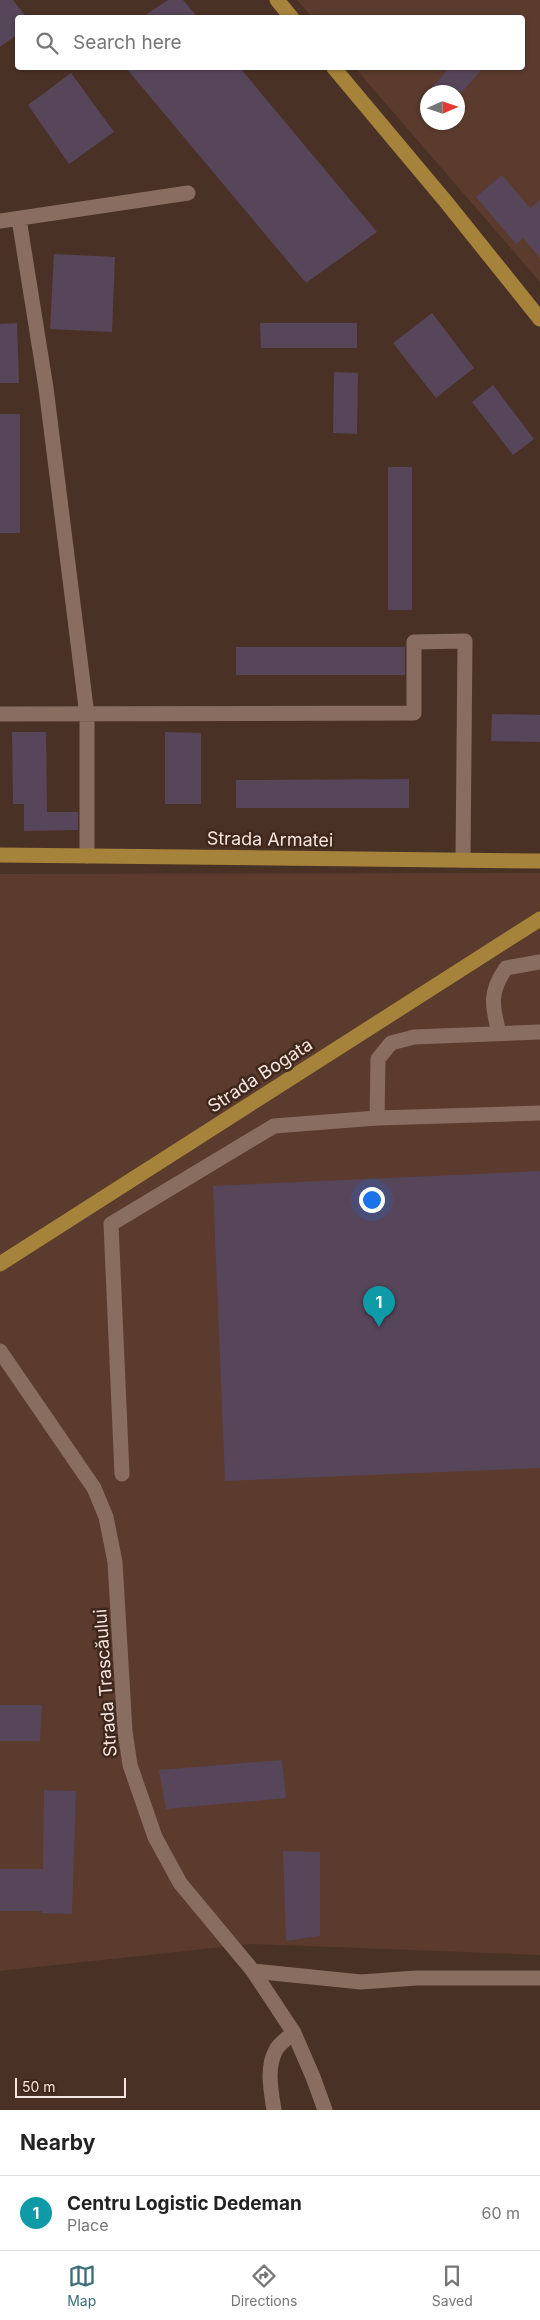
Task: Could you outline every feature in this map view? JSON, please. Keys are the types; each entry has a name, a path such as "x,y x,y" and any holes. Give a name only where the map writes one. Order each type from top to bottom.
{"main road":[{"path":"277,0 290,15"},
{"path":"336,70 447,202 540,319"},
{"name":"Strada Armatei","path":"0,855 540,860"},
{"name":"Strada Bogata","path":"0,1264 540,919"}],"street":[{"path":"0,221 188,193"},
{"path":"19,219 46,388 86,715 88,856"},
{"path":"0,714 414,713 414,642 465,641 463,860"},
{"path":"499,1033 492,1006 495,982 506,968 540,962"},
{"path":"377,1118 378,1059 391,1043 414,1036 540,1032"},
{"path":"122,1474 112,1224 274,1126 377,1118 540,1113"},
{"name":"Strada Trascăului","path":"0,1351 94,1488 106,1517 115,1562 125,1730 130,1765 155,1837 180,1883 252,1971 294,2033 325,2110"},
{"path":"252,1971 361,1982 416,1978 540,1978"},
{"path":"274,2110 270,2082 272,2062 276,2048 294,2033"}],"shaded area":[{"path":"297,0 540,0 540,282 357,70 525,70 525,15 310,15"},
{"path":"540,873 540,1955 251,1944 0,1971 0,874"}],"building":[{"path":"0,0 13,0 25,15 15,15 15,36 0,47"},
{"path":"168,0 183,0 196,15 146,15"},
{"path":"128,70 242,70 377,232 306,283"},
{"path":"447,70 481,70 465,89 465,85 434,85"},
{"path":"71,73 114,132 69,164 28,105"},
{"path":"502,175 530,208 540,200 540,258 523,238 516,244 476,197"},
{"path":"54,254 115,257 112,332 50,329"},
{"path":"432,313 474,368 436,398 393,343"},
{"path":"17,323 19,383 0,383 0,324"},
{"path":"260,323 357,323 357,348 261,348"},
{"path":"334,372 358,373 357,434 333,433"},
{"path":"493,385 534,439 513,455 472,402"},
{"path":"0,414 20,414 20,533 0,533"},
{"path":"388,467 412,467 412,610 388,610"},
{"path":"236,647 405,647 405,675 236,675"},
{"path":"492,714 540,715 540,742 491,741"},
{"path":"12,732 46,732 47,812 78,812 78,830 24,831 24,804 13,804"},
{"path":"165,732 201,733 201,804 165,804"},
{"path":"409,779 409,808 236,808 236,780"},
{"path":"540,1171 540,1468 225,1481 213,1186"},
{"path":"0,1705 42,1705 40,1741 0,1741"},
{"path":"282,1760 286,1798 166,1809 159,1770"},
{"path":"44,1790 76,1791 72,1914 42,1913 42,1911 0,1911 0,1869 43,1869"},
{"path":"283,1851 320,1852 320,1936 286,1941"}],"place":[{"name":"Centru Logistic Dedeman","path":"379,1327"}]}
